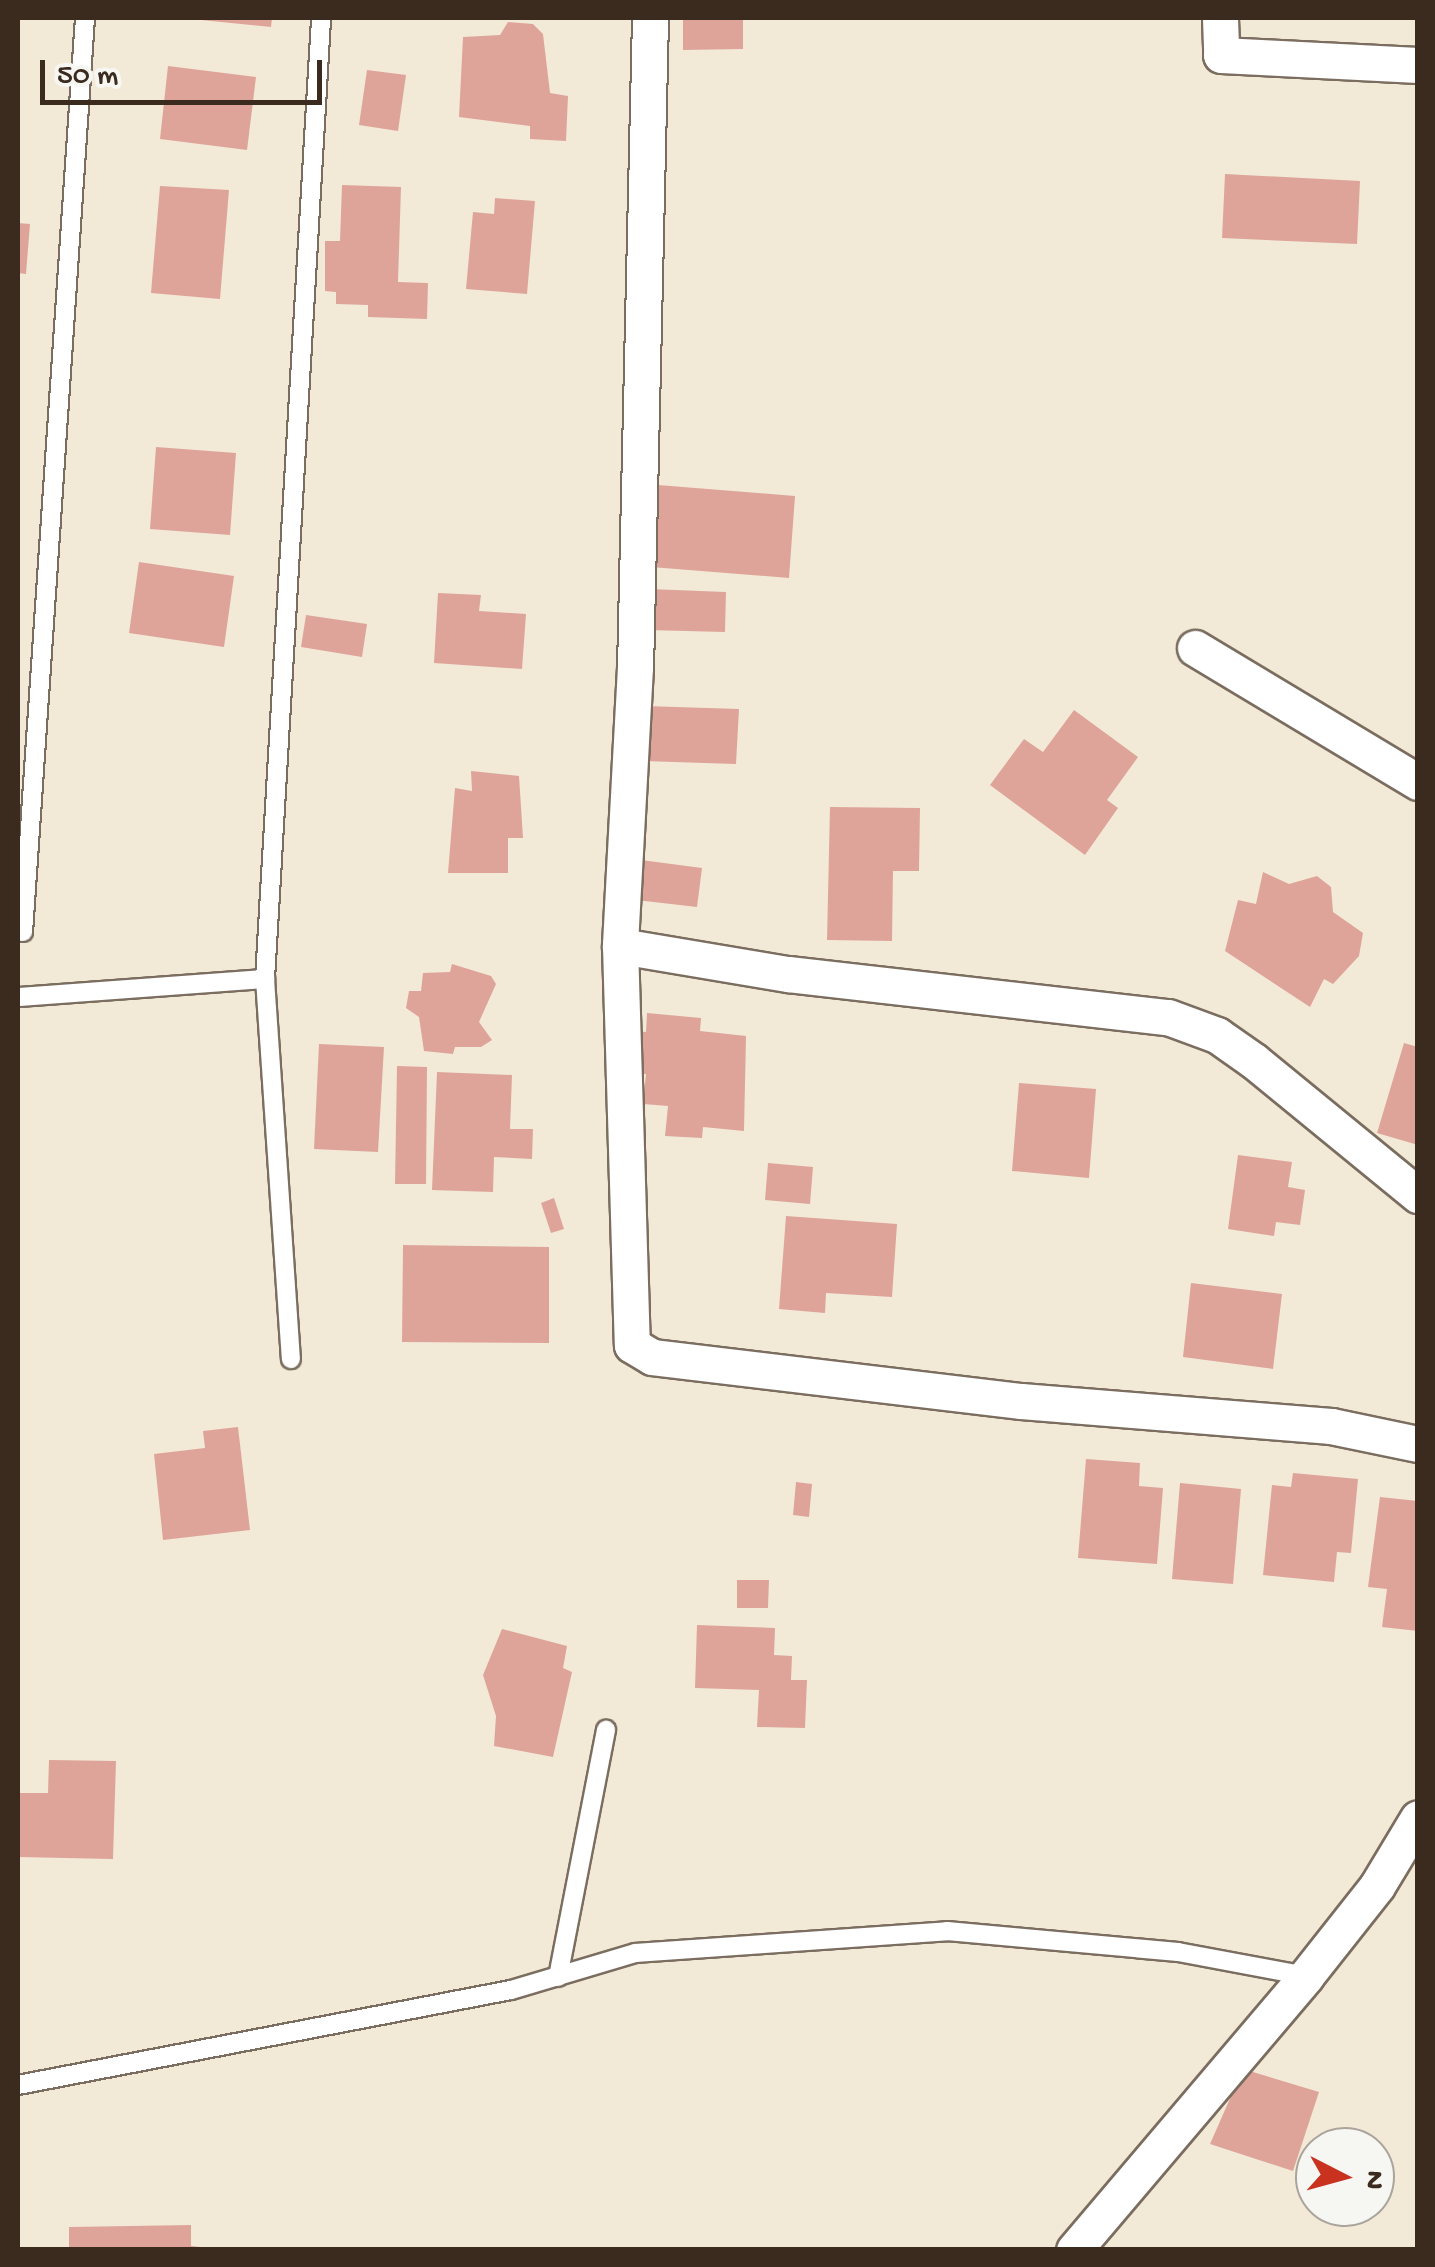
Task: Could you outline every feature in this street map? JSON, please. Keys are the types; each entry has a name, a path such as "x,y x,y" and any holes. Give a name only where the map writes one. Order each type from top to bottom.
{"street":[{"path":"650,18 634,667 620,946 632,1345 652,1357 1021,1401 1331,1426 1418,1444"},
{"path":"1220,18 1221,55 1418,65"},
{"path":"1195,648 1418,782"},
{"path":"620,946 788,974 1168,1017 1217,1035 1254,1061 1418,1195"},
{"path":"1074,2250 1306,1976 1377,1886 1418,1818"}],"lane":[{"path":"23,932 85,18"},
{"path":"291,1359 265,979 322,18"},
{"path":"18,997 265,979"},
{"path":"558,1977 606,1730"},
{"path":"18,2085 558,1977 635,1954 947,1931 1178,1952 1306,1976"}],"building":[{"path":"181,18 272,18 271,27"},
{"path":"683,18 743,18 743,49 683,50"},
{"path":"508,22 533,24 543,34 550,93 568,96 566,141 530,139 530,126 459,117 463,37 500,35"},
{"path":"168,66 256,77 247,150 160,139"},
{"path":"367,70 406,75 398,131 359,125"},
{"path":"1225,174 1360,181 1357,244 1222,238"},
{"path":"342,185 401,187 398,282 428,283 427,319 368,317 368,305 336,304 336,292 325,291 325,241 340,241"},
{"path":"160,186 229,190 220,299 151,293"},
{"path":"495,198 535,201 527,294 466,289 473,212 494,214"},
{"path":"18,223 30,224 26,274 18,273"},
{"path":"156,447 236,453 230,535 150,529"},
{"path":"658,485 795,496 789,578 651,567"},
{"path":"139,562 234,576 224,647 129,633"},
{"path":"649,589 726,592 725,632 647,630"},
{"path":"438,593 481,595 479,611 526,614 522,669 434,663"},
{"path":"306,615 367,624 362,657 301,647"},
{"path":"645,706 739,709 736,764 643,761"},
{"path":"1074,710 1138,757 1107,800 1118,808 1085,855 990,785 1024,739 1043,752"},
{"path":"471,771 519,776 523,838 508,838 508,873 448,873 455,788 472,791"},
{"path":"830,807 920,808 919,871 893,871 892,941 827,940"},
{"path":"641,860 702,868 697,907 636,900"},
{"path":"1263,872 1289,884 1317,876 1331,887 1333,912 1363,933 1359,956 1333,984 1324,979 1310,1007 1225,951 1238,900 1256,904"},
{"path":"452,964 491,976 496,984 479,1022 492,1040 481,1047 455,1047 453,1054 424,1051 419,1017 406,1008 409,991 421,991 423,973 450,972"},
{"path":"647,1013 701,1018 700,1031 746,1036 744,1131 703,1127 702,1138 665,1136 668,1106 643,1104 646,1074 629,1073 633,1031 646,1032"},
{"path":"1404,1043 1418,1047 1418,1145 1377,1133"},
{"path":"319,1044 384,1047 378,1152 314,1149"},
{"path":"397,1066 427,1067 426,1184 395,1184"},
{"path":"437,1072 512,1075 510,1129 533,1129 532,1159 494,1157 493,1192 432,1190"},
{"path":"1019,1083 1096,1089 1089,1178 1012,1171"},
{"path":"1238,1155 1292,1162 1288,1187 1305,1190 1300,1225 1276,1222 1274,1236 1228,1229"},
{"path":"768,1163 813,1167 810,1204 765,1200"},
{"path":"554,1198 564,1229 551,1233 541,1203"},
{"path":"786,1216 897,1224 892,1297 826,1293 825,1313 779,1309"},
{"path":"403,1245 549,1247 549,1343 402,1342"},
{"path":"1191,1283 1282,1294 1273,1369 1183,1357"},
{"path":"238,1427 250,1530 163,1540 154,1454 205,1448 203,1431"},
{"path":"1086,1459 1140,1463 1139,1486 1163,1488 1157,1564 1078,1558"},
{"path":"1293,1473 1358,1479 1351,1553 1337,1552 1334,1582 1263,1575 1272,1485 1291,1487"},
{"path":"796,1482 812,1484 809,1517 793,1515"},
{"path":"1180,1483 1241,1489 1233,1584 1172,1579"},
{"path":"1380,1497 1418,1501 1418,1631 1382,1627 1387,1589 1368,1587"},
{"path":"737,1580 769,1580 768,1608 737,1608"},
{"path":"697,1625 775,1628 774,1655 792,1656 791,1680 807,1680 805,1728 757,1727 759,1690 695,1688"},
{"path":"502,1629 567,1646 563,1668 572,1672 553,1757 494,1746 496,1716 483,1675"},
{"path":"49,1760 116,1761 113,1859 18,1857 18,1793 48,1793"},
{"path":"1243,2069 1319,2092 1307,2127 1295,2127 1293,2171 1210,2144"},
{"path":"191,2225 191,2246 228,2250 69,2250 69,2227"}]}
